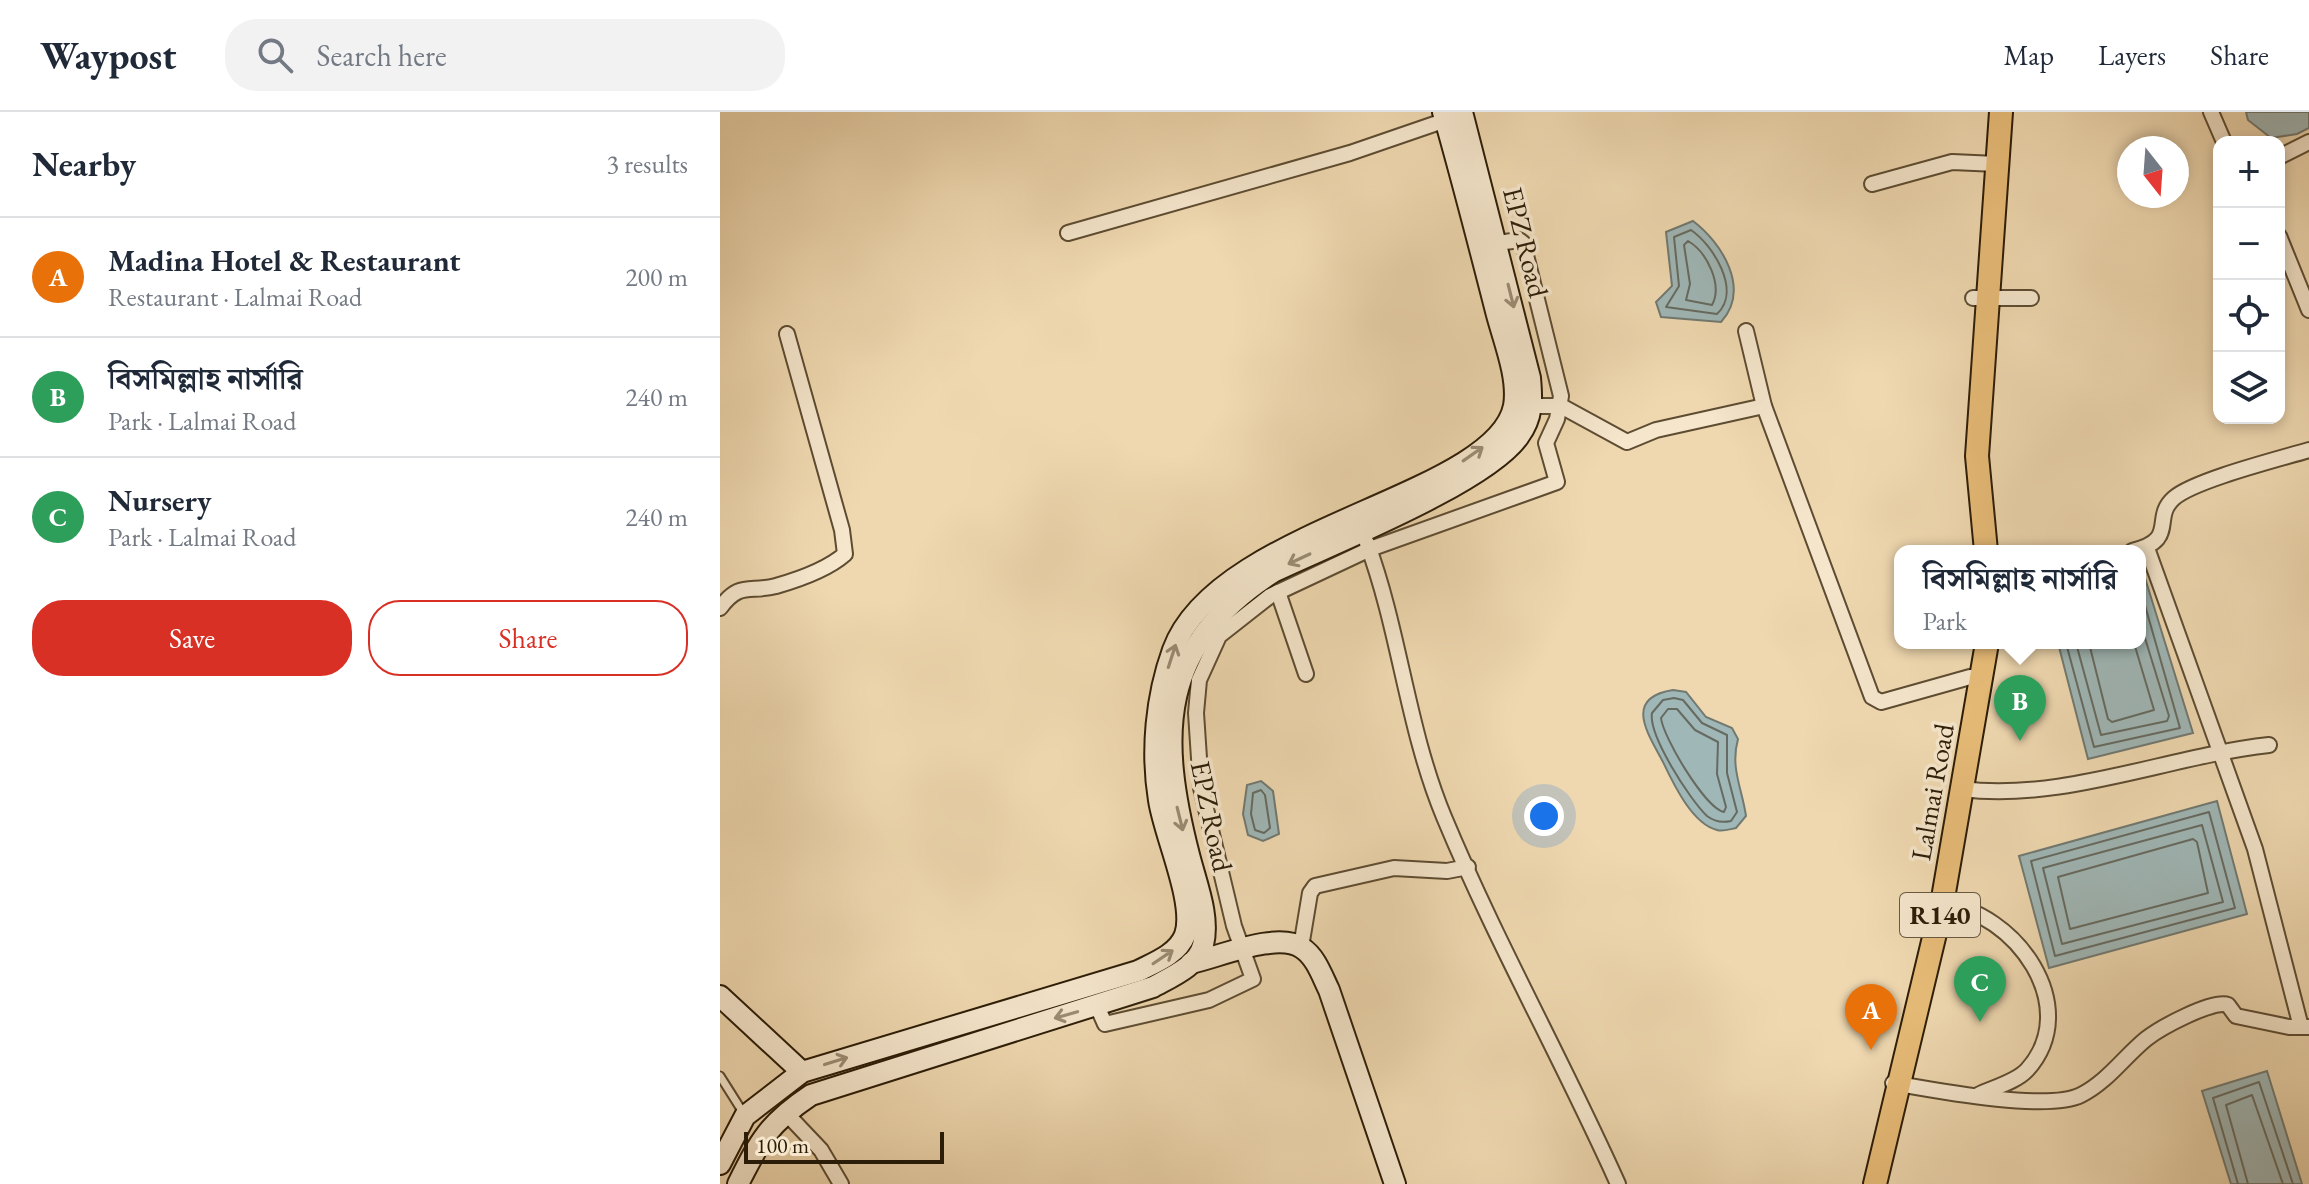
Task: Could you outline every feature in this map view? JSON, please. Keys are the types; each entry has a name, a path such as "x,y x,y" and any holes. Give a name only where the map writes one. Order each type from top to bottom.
{"main road":[{"path":"1987,112 1990,164"},
{"path":"1972,545 1965,455 1990,164 2001,112"},
{"name":"EPZ Road","path":"1450,115 1474,190 1508,359 1523,406"},
{"name":"EPZ Road","path":"1191,963 1203,947 1203,910 1176,803 1170,762 1172,715 1195,644 1243,591 1273,572 1363,531 1481,450 1523,406 1530,378 1498,243 1474,190"},
{"path":"1979,299 1977,456 1985,545"},
{"name":"EPZ Road","path":"720,1164 745,1116 802,1072 1138,971 1168,956 1184,937 1187,917 1159,802 1156,774 1159,713 1174,649 1186,625 1228,581 1278,551 1363,531"},
{"name":"Lalmai Road","path":"1875,1184 1944,827 1973,649"},
{"name":"Lalmai Road","path":"1863,1184 1895,1083 1942,904 1986,649"},
{"path":"738,1184 758,1144 785,1112 811,1095 1153,987 1191,963 1283,941 1301,947 1315,961 1329,990 1395,1184"},
{"path":"720,996 802,1072"}],"street":[{"path":"2211,112 2221,136"},
{"path":"1068,233 1350,153 1450,115"},
{"path":"2285,154 2309,142"},
{"path":"1872,184 1952,162 1990,164"},
{"path":"1097,1006 1105,1024 1209,1000 1253,980 1234,926 1201,788 1196,713 1199,680 1219,636 1363,531 1556,483 1546,443 1561,406 1523,243 1519,240 1498,243"},
{"path":"2285,251 2309,310"},
{"path":"1979,299 2031,298"},
{"path":"1746,331 1764,406 1876,702 1970,677"},
{"path":"720,608 730,595 750,586 773,587 836,562 845,554 842,530 787,334"},
{"path":"1523,406 1561,406 1627,442 1656,430 1764,406"},
{"path":"2146,545 2162,535 2169,505 2175,497 2223,477 2309,450"},
{"path":"1363,531 1420,748 1444,817 1618,1184"},
{"path":"1895,1083 1977,1096 2046,1102 2080,1096 2116,1070 2147,1038 2214,1003 2228,1005 2236,1016 2305,1027 2255,849 2146,564"},
{"path":"1278,592 1306,674"},
{"path":"1962,789 1995,794 2060,786 2219,750 2269,745"},
{"path":"1301,947 1310,893 1323,883 1394,868 1447,871 1468,867"},
{"path":"1942,904 1966,906 2011,935 2047,995 2050,1020 2044,1045 2025,1073 1977,1096"},
{"path":"785,1112 821,1150 841,1184"}],"lane":[{"path":"720,1076 745,1116"}],"water":[{"path":"2246,112 2309,112 2309,128 2297,134 2268,136 2248,120"},
{"path":"1693,221 1723,254 1733,281 1730,309 1721,322 1661,317 1656,302 1672,286 1666,232"},
{"path":"2146,581 2193,733 2088,759 2060,649 2146,649"},
{"path":"1673,690 1686,692 1706,717 1732,728 1738,739 1736,769 1746,816 1736,828 1719,831 1699,820 1678,791 1651,740 1644,709 1657,694"},
{"path":"1261,781 1273,791 1279,834 1263,841 1248,835 1243,814 1247,785"},
{"path":"2217,801 2247,914 2049,968 2019,856"},
{"path":"2267,1071 2302,1184 2231,1184 2202,1091"}],"place":[{"name":"বিসমিল্লাহ নার্সারি","path":"2020,741"},
{"name":"Nursery","path":"1980,1022"},
{"name":"Madina Hotel & Restaurant","path":"1871,1050"}]}
